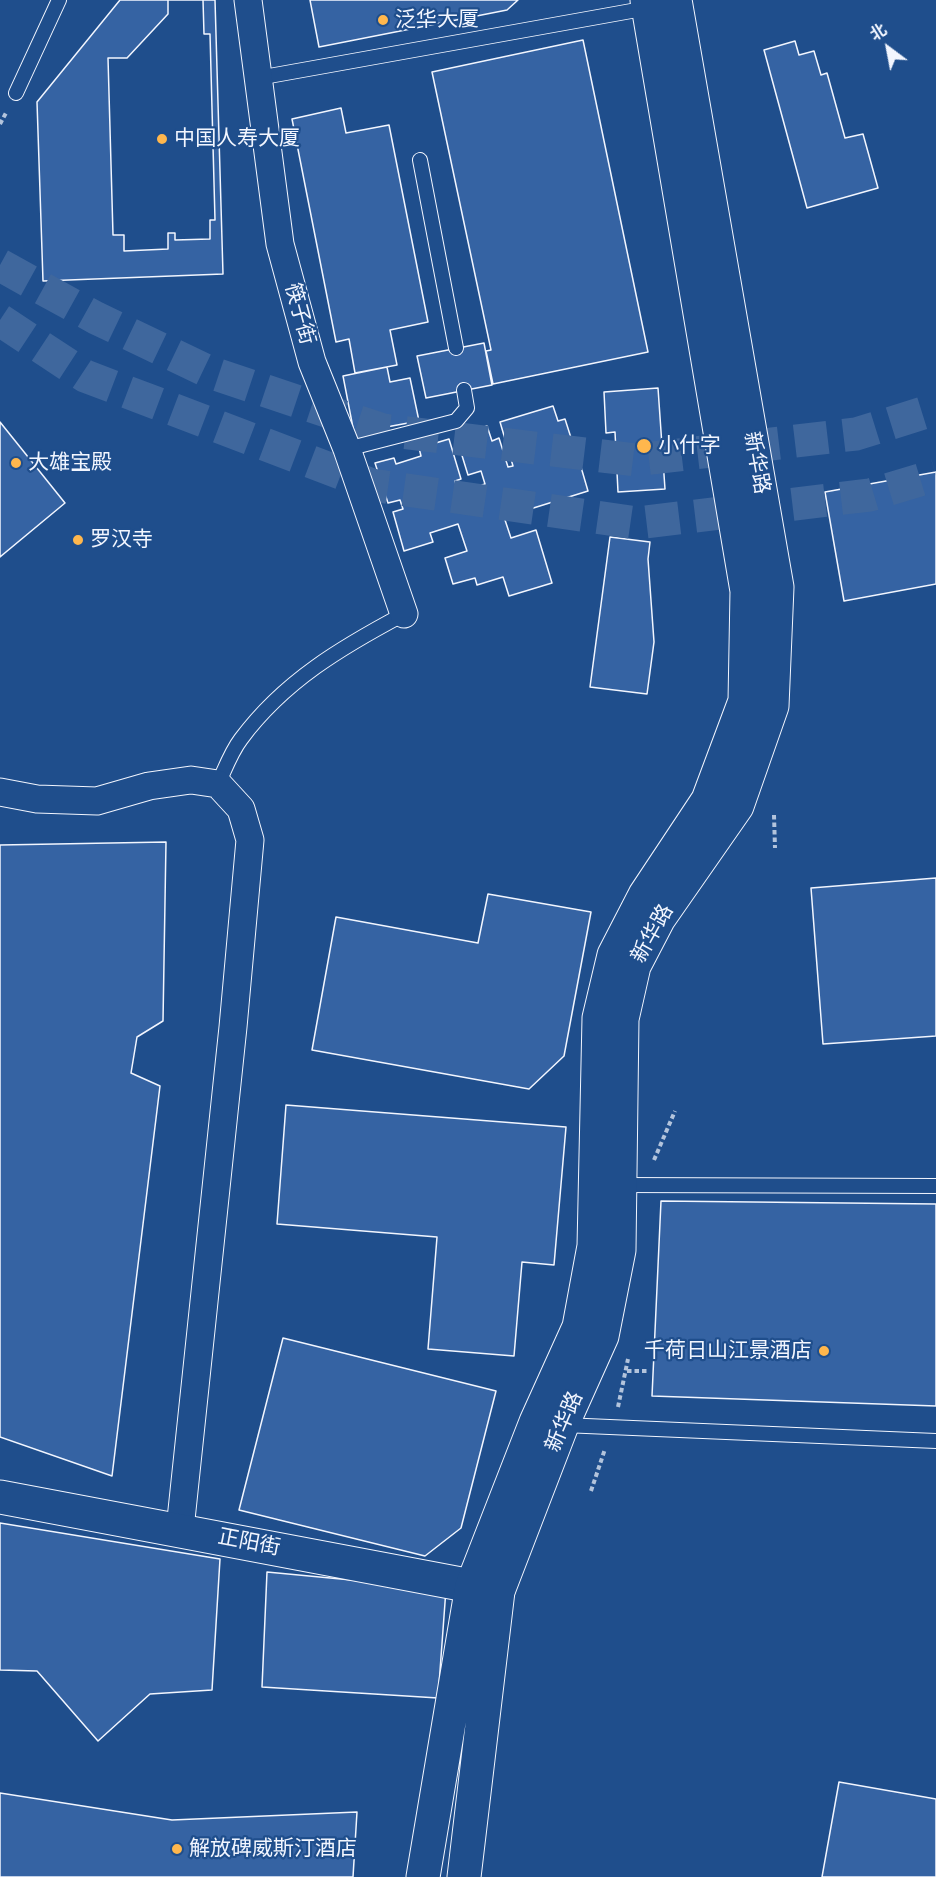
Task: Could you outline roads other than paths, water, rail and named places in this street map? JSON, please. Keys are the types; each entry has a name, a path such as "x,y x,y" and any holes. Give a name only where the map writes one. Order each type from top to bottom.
{"main road":[{"name":"新华路","path":"549,1424 602,1336 619,1250 622,1019 634,966 658,918 737,806 772,706 777,587 657,3"},
{"name":"新华路","path":"423,1877 485,1588 549,1424 579,1327 594,1246 599,1018 614,955 645,895 708,800 745,701 747,591 657,3"},
{"name":"正阳街","path":"0,1497 485,1588"},
{"name":"新华路","path":"464,1877 485,1588"}],"street":[{"name":"筷子街","path":"248,0 280,244 312,362 346,449 404,614"},
{"path":"0,792 37,799 97,801 149,786 191,780 218,784 241,809 250,840 233,1027 180,1529"}],"lane":[{"path":"16,93 59,0"},
{"path":"258,78 657,3"},
{"path":"420,160 456,348"},
{"path":"346,449 456,421 467,408 464,390"},
{"path":"218,784 240,740 280,695 338,649 404,614"},
{"path":"621,1185 936,1186"},
{"path":"549,1424 936,1441"}],"tunnel":[{"path":"0,265 96,318 209,372 383,430 636,460 856,434 936,409"},
{"path":"0,320 85,376 372,485 637,523 870,495 936,475"}],"place":[{"name":"泛华大厦","path":"383,20"},
{"name":"中国人寿大厦","path":"162,139"},
{"name":"小什字","path":"644,446"},
{"name":"大雄宝殿","path":"16,463"},
{"name":"罗汉寺","path":"78,540"},
{"name":"千荷日山江景酒店","path":"824,1351"},
{"name":"解放碑威斯汀酒店","path":"177,1849"}]}
